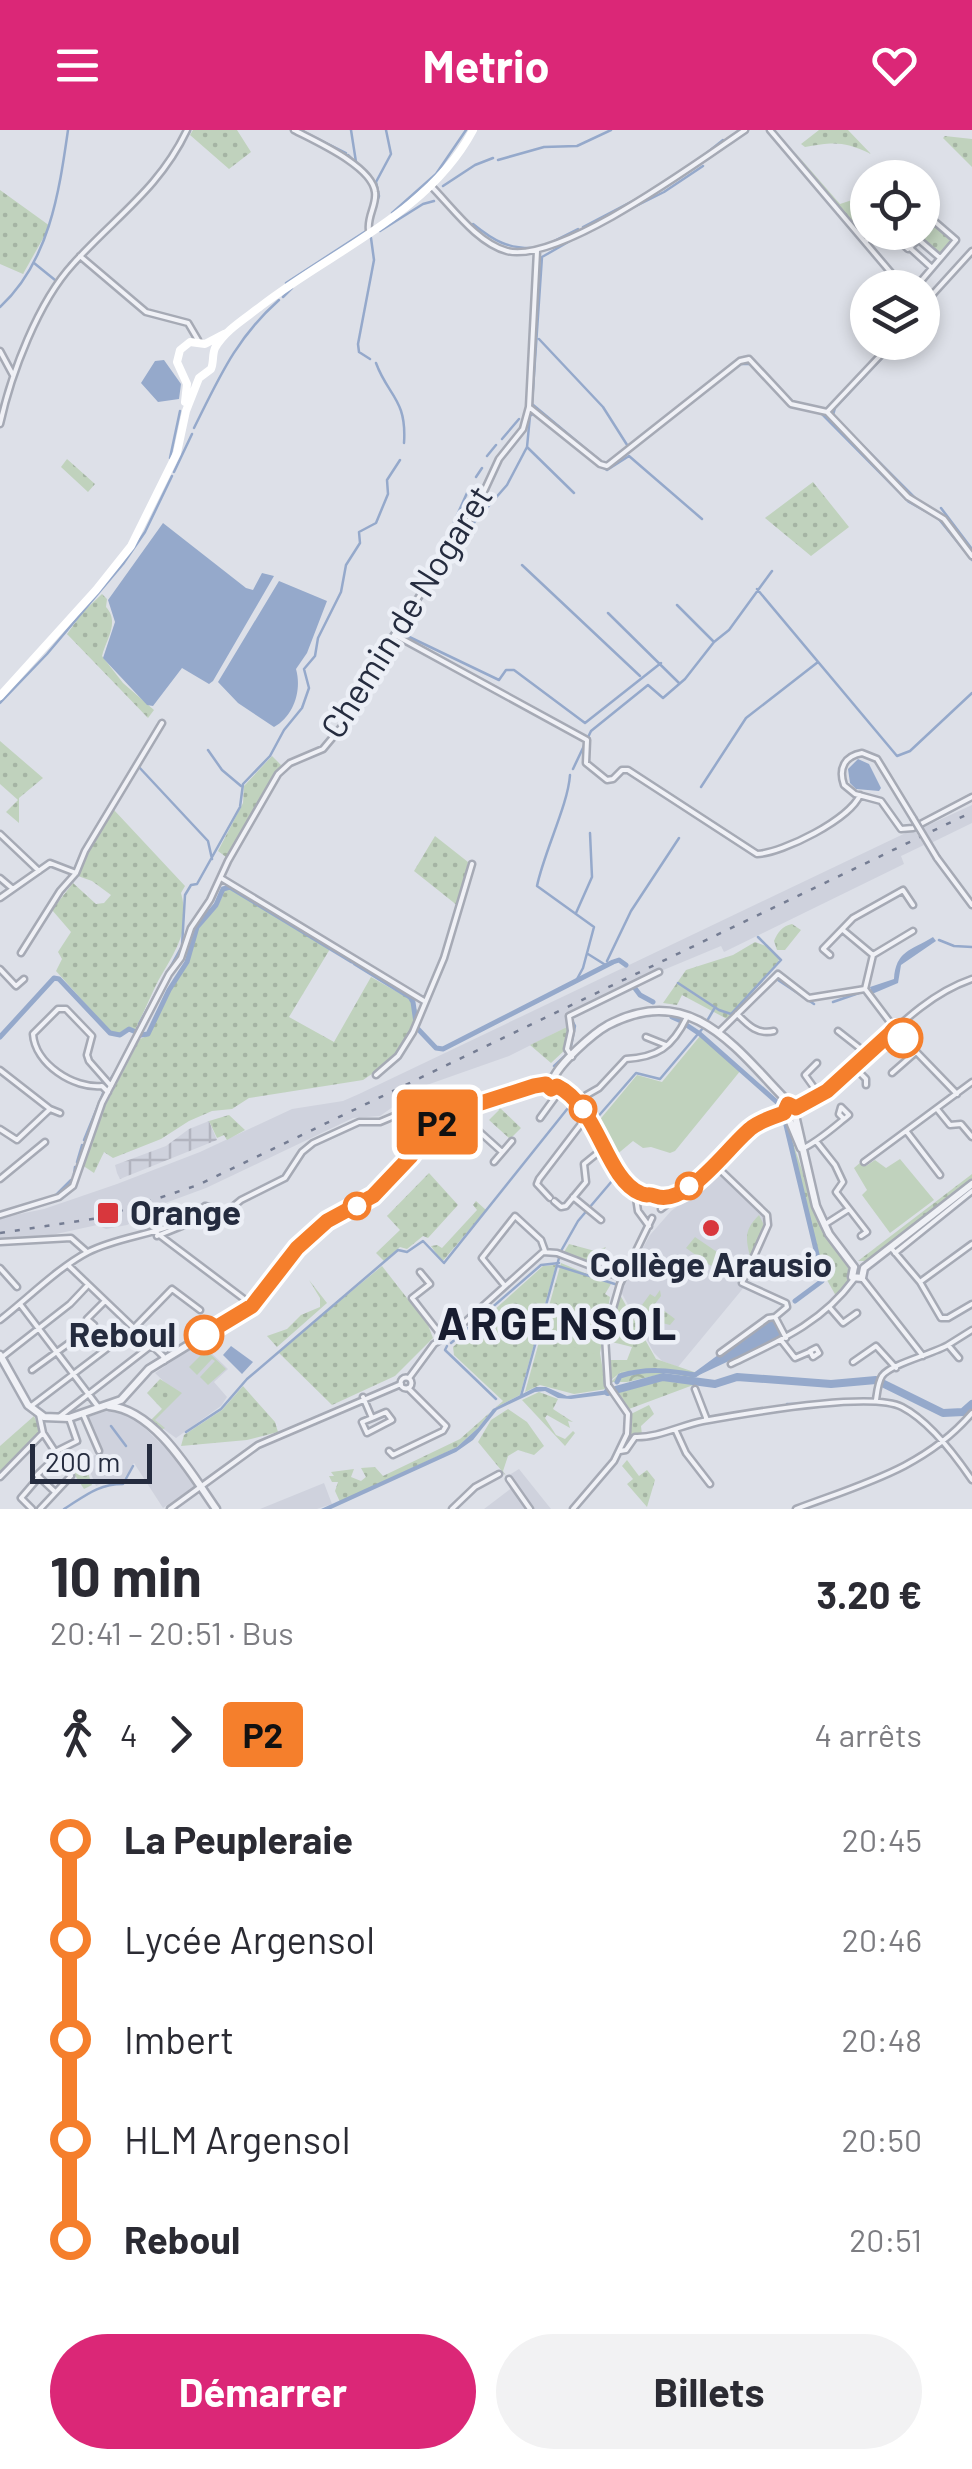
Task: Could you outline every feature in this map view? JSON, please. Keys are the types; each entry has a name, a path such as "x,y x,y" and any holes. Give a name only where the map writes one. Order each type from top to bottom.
{"main road":[{"path":"0,696 131,546 176,453 198,378 211,370 213,353 228,332 294,280 374,230 431,186 472,130"},
{"path":"186,411 186,375 177,359 180,350 228,332"},
{"path":"197,343 213,353"},
{"path":"186,375 198,378"}],"street":[{"path":"0,424 12,375 47,297 80,256 155,182 176,154 187,130"},
{"path":"294,130 346,158 372,182 376,196 368,215 374,230"},
{"path":"431,186 474,230 496,246 512,252 537,251 664,188 746,130"},
{"path":"770,130 850,225"},
{"path":"912,250 932,268 956,240 940,225"},
{"path":"871,250 888,270"},
{"path":"932,250 940,258"},
{"path":"940,286 972,250"},
{"name":"Chemin de Nogaret","path":"4,1214 69,1191 83,1144 110,1089 162,986 181,958 191,928 278,774 290,763 318,753 334,738 366,692 395,634 474,513 500,459 515,441 530,408 537,251"},
{"path":"80,256 146,312 183,321 191,327 197,343"},
{"path":"0,351 12,375"},
{"path":"530,408 604,466 611,465 746,358 791,404 827,412 908,497 944,519 972,556"},
{"path":"827,412 876,360"},
{"path":"395,634 586,740 586,763 607,780 628,770 757,854 787,846 830,822 856,805 860,795"},
{"path":"21,954 60,891 76,873 162,722"},
{"path":"972,797 907,830 898,827 881,801 849,790 841,774 846,760 862,753 877,758 913,818 937,858 972,905"},
{"path":"0,834 39,871"},
{"path":"0,898 50,864 76,873"},
{"path":"376,1075 406,1046 422,1012 444,958 472,864"},
{"path":"0,878 13,889"},
{"path":"220,878 424,1001"},
{"path":"830,955 824,949 854,918 903,890 912,904"},
{"path":"843,930 873,955"},
{"path":"865,989 873,955 914,930"},
{"path":"2,971 16,986 24,979"},
{"path":"572,1057 567,1049 570,1016 659,972"},
{"path":"717,1034 778,974 809,998 865,989"},
{"path":"620,1452 628,1414 609,1388 605,1336 622,1278 652,1218 755,1126 820,1096 895,1029 952,987 972,979"},
{"path":"865,989 895,1029 956,1094"},
{"path":"58,1009 66,1009 92,1036 90,1061 110,1089 84,1086 50,1065 32,1039 58,1009"},
{"path":"540,1118 557,1070 598,1030 635,1014 665,1009 688,1014 717,1034 775,1089 790,1111 824,1225 854,1267 864,1268"},
{"path":"578,1100 599,1088 626,1059 650,1058 688,1014"},
{"path":"737,1014 756,1030 774,1031"},
{"path":"838,1031 866,1054"},
{"path":"646,1037 666,1044"},
{"path":"892,1073 916,1052"},
{"path":"817,1063 805,1076 820,1096"},
{"path":"853,1066 866,1079 866,1085"},
{"path":"0,1070 50,1109 60,1112"},
{"path":"864,1162 972,1082"},
{"path":"88,1286 1,1357 30,1407 58,1420 126,1403 160,1363 252,1306 297,1248 327,1221 373,1196 411,1156 430,1126 446,1116 514,1092 553,1088 578,1100 635,1191 638,1210 650,1227"},
{"path":"0,1129 17,1140 50,1109"},
{"path":"937,1109 950,1126 961,1124 972,1137"},
{"path":"190,1220 209,1225 241,1200 284,1178 313,1143 360,1122 380,1122 406,1111 422,1117 430,1126"},
{"path":"446,1116 458,1128 472,1125 502,1152"},
{"path":"589,1119 580,1124 537,1184 563,1207 586,1182 584,1164 605,1146"},
{"path":"802,1149 844,1120"},
{"path":"907,1132 940,1175"},
{"path":"816,1141 843,1182 836,1192 867,1232 861,1236"},
{"path":"0,1180 45,1142"},
{"path":"494,1162 512,1142"},
{"path":"716,1164 767,1215 768,1225 742,1283 786,1303 787,1307 720,1353"},
{"path":"731,1364 811,1324 864,1268 972,1188"},
{"path":"635,1191 659,1200 671,1199"},
{"path":"639,1202 648,1195"},
{"path":"573,1198 601,1220"},
{"path":"659,1200 661,1209"},
{"path":"0,1320 88,1252 155,1234 190,1220 208,1206 227,1211"},
{"path":"0,1207 4,1214"},
{"path":"215,1209 218,1217"},
{"path":"824,1225 849,1209"},
{"path":"199,1212 199,1220"},
{"path":"506,1286 482,1258 515,1216 541,1240 545,1251"},
{"path":"644,1218 652,1218"},
{"path":"155,1234 252,1306"},
{"path":"0,1242 71,1238 88,1252"},
{"path":"920,1282 972,1244"},
{"path":"892,1250 920,1282 940,1318 948,1318 972,1304"},
{"path":"545,1251 622,1278"},
{"path":"170,1509 258,1445 409,1378 422,1358 545,1251"},
{"path":"69,1266 152,1345 160,1363"},
{"path":"854,1267 851,1273 924,1356"},
{"path":"0,1268 17,1287"},
{"path":"420,1272 430,1284 410,1296 444,1339"},
{"path":"30,1407 134,1328 172,1289 200,1310"},
{"path":"32,1370 94,1325 87,1319 104,1301"},
{"path":"20,1304 104,1407"},
{"path":"830,1308 843,1323 858,1313"},
{"path":"774,1317 793,1357 809,1352"},
{"path":"876,1400 885,1372 948,1345 972,1330"},
{"path":"58,1420 166,1334"},
{"path":"948,1345 959,1358"},
{"path":"853,1362 876,1346 896,1368"},
{"path":"408,1388 409,1378"},
{"path":"388,1451 392,1455 446,1426 400,1384"},
{"path":"695,1389 707,1420"},
{"path":"364,1397 372,1418"},
{"path":"573,1509 620,1452 640,1437 784,1406 876,1400 905,1409 943,1444 972,1480"},
{"path":"126,1403 172,1447 216,1509"},
{"path":"386,1412 392,1420 364,1432 362,1422 372,1418 386,1412"},
{"path":"39,1414 43,1432 71,1476 40,1509"},
{"path":"83,1414 99,1451"},
{"path":"796,1509 894,1472 943,1444 972,1414"},
{"path":"32,1509 23,1501 22,1494 56,1454 77,1441 69,1418"},
{"path":"674,1428 686,1453 710,1484"},
{"path":"0,1477 43,1432"},
{"path":"452,1509 475,1487 499,1474"},
{"path":"38,1477 55,1492"},
{"path":"509,1479 530,1509"}],"shaded area":[{"path":"972,805 972,823 931,843 922,828"},
{"path":"914,829 924,845 901,856 904,864 724,952 721,946 649,976 566,1016 569,1026 509,1056 421,1087 380,1116 353,1118 206,1188 130,1216 131,1223 127,1225 106,1229 97,1225 47,1236 0,1239 0,1218 44,1209 117,1184 200,1152 292,1109 343,1101"},
{"path":"209,1121 217,1140 120,1179 115,1165 166,1146 189,1129"},
{"path":"718,1171 764,1216 765,1224 742,1278 745,1286 678,1367 654,1353 620,1290 650,1235 671,1211 704,1187 710,1174"},
{"path":"200,1342 228,1369 214,1382 227,1397 221,1406 176,1438 151,1420 177,1394 155,1373"},
{"path":"120,1411 133,1417 175,1457 195,1486 163,1508 134,1463 122,1482 112,1479 96,1486 85,1460 101,1452 85,1418"},
{"path":"519,1469 551,1509 484,1509 513,1487 506,1477"},
{"path":"324,1483 332,1504 317,1509 260,1509"}],"green space":[{"path":"193,130 237,130 251,152 229,169 190,135"},
{"path":"819,130 848,130 871,154 845,145 801,144"},
{"path":"943,138 972,139 972,167"},
{"path":"793,150 840,204 850,201 850,220"},
{"path":"0,190 50,226 23,274 0,264"},
{"path":"940,229 953,241 940,255 934,250 940,250"},
{"path":"67,459 95,484 88,492 61,467"},
{"path":"813,482 849,527 811,556 765,518"},
{"path":"102,594 107,599 112,625 102,656 123,683 154,710 148,718 67,634"},
{"path":"0,741 43,778 19,798 19,823 6,812 18,800 0,784"},
{"path":"272,756 281,765 226,857 218,851 243,803 244,786"},
{"path":"114,810 185,886 181,893 184,920 179,942 135,1030 129,1027 119,1033 110,1031 56,971 62,959 58,952 71,932 52,910 73,883 96,904 104,903 111,895 78,876"},
{"path":"435,836 468,862 458,906 414,871"},
{"path":"230,889 330,949 289,1017 334,1042 371,977 408,998 420,1014 391,1061 363,1080 249,1098 232,1109 212,1111 161,1139 113,1158 104,1152 94,1173 82,1165 103,1110 140,1039 149,1035 170,989 188,962 198,929 218,906 225,890"},
{"path":"792,924 801,930 785,950 777,950 777,935"},
{"path":"755,942 766,946 778,962 727,1019 682,995 677,1005 663,1003 686,970 733,955"},
{"path":"569,1026 566,1049 551,1063 530,1045"},
{"path":"700,1036 741,1070 675,1151 643,1148 633,1141 615,1156 597,1123 637,1075 662,1082"},
{"path":"498,1106 521,1128 510,1139 489,1120 499,1110"},
{"path":"229,1115 245,1130 227,1140 224,1135 217,1138 209,1121"},
{"path":"785,1119 822,1230 848,1263 848,1281 836,1296 823,1273"},
{"path":"900,1159 934,1200 890,1233 862,1195 867,1190 854,1168 861,1162 866,1166 875,1160 886,1168"},
{"path":"429,1173 458,1205 428,1238 423,1236 407,1249 400,1247 384,1261 376,1253 400,1230 387,1216"},
{"path":"972,1174 972,1179 867,1261 858,1261"},
{"path":"476,1201 486,1210 442,1262 431,1246 442,1248 477,1210 473,1205"},
{"path":"759,1215 764,1225 750,1256 747,1234"},
{"path":"695,1237 720,1254 711,1266 686,1248"},
{"path":"569,1244 595,1251 606,1247 595,1265 564,1252"},
{"path":"561,1263 611,1284 605,1294 610,1297 600,1353 606,1389 574,1394 540,1385 525,1392"},
{"path":"556,1265 520,1395 495,1408 503,1401 454,1355 453,1347 543,1266"},
{"path":"382,1266 428,1325 433,1338 395,1376 332,1405 278,1352"},
{"path":"309,1280 327,1303 277,1347 267,1336 287,1329 301,1315 320,1307 320,1298"},
{"path":"660,1290 661,1296 648,1313 655,1318 662,1309 675,1319 661,1327 639,1309 650,1294 655,1297"},
{"path":"619,1293 656,1359 662,1361 662,1367 621,1372 611,1380 609,1360 627,1360 632,1347 608,1341"},
{"path":"557,1307 603,1320 599,1355 551,1340"},
{"path":"203,1347 226,1369 208,1385 200,1377 215,1361 212,1359 197,1375 189,1367 204,1352"},
{"path":"662,1361 697,1373 691,1377 666,1373 611,1382 621,1372 661,1367"},
{"path":"160,1379 182,1393 155,1420 165,1428 161,1430 151,1420 162,1409 147,1393"},
{"path":"667,1379 696,1384 629,1409 615,1392"},
{"path":"243,1386 275,1422 278,1432 247,1440 181,1446 184,1435 222,1410"},
{"path":"539,1392 558,1399 553,1409 573,1422 568,1421 570,1428 547,1415 545,1418 556,1435 565,1439 575,1433 565,1446 522,1400"},
{"path":"649,1405 654,1414 641,1426 642,1435 632,1436 625,1447 631,1414"},
{"path":"508,1409 527,1422 544,1446 534,1455 518,1450 508,1456 503,1471 506,1476 478,1442 491,1420"},
{"path":"491,1412 457,1447 340,1502 335,1491 338,1482 332,1482 331,1472 354,1469 351,1477 361,1481 366,1477 361,1468 375,1467 383,1476 460,1439"},
{"path":"34,1416 41,1433 0,1474 0,1446"},
{"path":"76,1456 79,1460 83,1457 92,1485 84,1489 66,1462"},
{"path":"627,1460 639,1476 647,1470 655,1480 647,1507 627,1484 633,1479 622,1466"}],"water":[{"path":"164,360 181,384 179,399 158,402 141,383 155,361"},
{"path":"163,523 246,588 253,590 262,573 274,576 213,681 209,684 182,668 153,706 147,705 103,658 115,622 108,600"},
{"path":"279,581 327,601 307,653 296,669 295,702 274,727 238,703 218,682"},
{"path":"858,759 869,764 879,791 856,789 850,783 848,769"},
{"path":"933,937 936,941 901,965 898,983 872,994 870,987 894,979 901,957"},
{"path":"774,1319 782,1336 697,1376"},
{"path":"231,1346 253,1362 242,1374 223,1355"},
{"path":"536,1387 567,1396 608,1390 610,1394 571,1399 535,1392 497,1410 473,1440 456,1452 331,1509 321,1509 457,1447 493,1409"}],"waterway":[{"path":"0,307 17,289 41,248 55,202 68,130"},
{"path":"300,130 346,153"},
{"path":"351,130 356,162"},
{"path":"373,212 379,196 376,182 391,154 386,130"},
{"path":"392,213 436,174 466,130"},
{"path":"498,160 544,147 577,146 611,130"},
{"path":"693,164 723,140"},
{"path":"348,155 361,168"},
{"path":"443,186 493,158"},
{"path":"618,215 664,192 703,166"},
{"path":"583,227 648,193"},
{"path":"380,231 434,201"},
{"path":"473,224 502,243 535,248"},
{"path":"548,244 578,229"},
{"path":"589,230 542,257 532,404 604,464"},
{"path":"286,283 366,231"},
{"path":"370,359 359,352 358,344 374,260 371,238"},
{"path":"69,264 86,247"},
{"path":"34,263 55,280"},
{"path":"40,309 66,268"},
{"path":"283,297 292,288"},
{"path":"194,428 240,344 279,300"},
{"path":"539,339 603,407 629,448"},
{"path":"732,365 744,357"},
{"path":"833,415 835,408 880,360"},
{"path":"376,363 400,407 404,443"},
{"path":"740,364 752,364"},
{"path":"767,381 792,406 820,412 909,502 938,518 972,560"},
{"path":"170,458 180,411"},
{"path":"534,413 530,416 527,447 574,493"},
{"path":"502,439 519,419"},
{"path":"838,421 917,500"},
{"path":"174,472 192,434"},
{"path":"487,456 496,445"},
{"path":"457,542 507,485 527,447"},
{"path":"599,465 607,470 629,456 702,519"},
{"path":"139,1024 182,946 185,895 191,885 197,884 240,807 243,784 270,756 302,708 309,688 304,669 315,656 318,638 341,592 346,565 360,543 359,532 376,523 388,494 387,480 400,460"},
{"path":"476,477 482,468"},
{"path":"0,703 123,564 145,532 172,476"},
{"path":"454,522 467,493"},
{"path":"941,508 972,549"},
{"path":"423,587 453,525"},
{"path":"522,565 640,676"},
{"path":"573,769 591,731 648,685 663,698 685,679 714,642 729,630 772,571"},
{"path":"436,573 401,633 499,680 506,670 514,670 585,723 661,663"},
{"path":"757,589 897,756 910,751 972,693"},
{"path":"677,605 713,641"},
{"path":"608,613 679,683"},
{"path":"345,720 366,688 392,634"},
{"path":"701,787 746,718 818,662"},
{"path":"149,742 158,726"},
{"path":"208,750 222,770 241,786"},
{"path":"138,766 208,841 212,859"},
{"path":"570,775 537,886 594,927 576,981"},
{"path":"576,913 592,877 590,833"},
{"path":"607,961 631,911 679,838"},
{"path":"141,1035 148,1034 187,962 197,927 216,905 223,889 230,887 352,961"},
{"path":"678,983 731,1014 781,960 758,937"},
{"path":"939,940 972,947"},
{"path":"588,954 604,964"},
{"path":"418,1029 436,1048 443,1049 613,962 619,960 626,965"},
{"path":"355,963 410,997 416,1023"},
{"path":"0,1037 54,978 110,1033 120,1035 129,1029 138,1033"},
{"path":"778,980 814,1004"},
{"path":"634,987 653,1002"},
{"path":"833,1002 859,993"},
{"path":"707,1021 714,1009"},
{"path":"672,1017 681,1021"},
{"path":"570,1051 575,1026 571,1018"},
{"path":"688,1026 700,1034"},
{"path":"134,1036 138,1027"},
{"path":"595,1120 636,1073 660,1079 703,1028"},
{"path":"701,1035 779,1104"},
{"path":"121,1062 131,1041"},
{"path":"554,1066 567,1054"},
{"path":"110,1080 117,1069"},
{"path":"84,1140 104,1091"},
{"path":"561,1093 568,1099"},
{"path":"571,1102 583,1118"},
{"path":"186,1432 221,1409 247,1379 398,1250 407,1252 423,1241 444,1263 568,1108"},
{"path":"785,1121 822,1275 822,1281 795,1301"},
{"path":"586,1124 600,1147"},
{"path":"77,1162 82,1145"},
{"path":"604,1154 616,1177"},
{"path":"74,1174 75,1167"},
{"path":"55,1196 71,1180"},
{"path":"561,1251 578,1221 612,1181"},
{"path":"521,1396 559,1258"},
{"path":"451,1343 541,1265 559,1263"},
{"path":"558,1266 618,1285 605,1328"},
{"path":"617,1382 620,1376 648,1371 695,1375 770,1320"},
{"path":"604,1336 605,1384"},
{"path":"447,1346 445,1350 496,1399"},
{"path":"608,1392 663,1377 715,1384 737,1377 831,1384 876,1380 943,1413 963,1412 972,1404"},
{"path":"787,1404 805,1404"},
{"path":"111,1426 126,1446"},
{"path":"64,1509 99,1488 123,1484 133,1466"}],"railway":[{"path":"0,1233 99,1218 198,1185 972,812"}],"bus line":[{"name":"P2","path":"204,1335 252,1306 311,1234 334,1216 369,1200 428,1132 435,1131 435,1124 452,1112 534,1086 557,1086 578,1100 622,1176 635,1191 659,1200 671,1199 710,1170 749,1130 784,1113 788,1104 796,1108 824,1093 895,1029 903,1038"}],"place":[{"name":"Orange","path":"108,1213"},
{"name":"Collège Arausio","path":"711,1228"},
{"name":"Reboul","path":"204,1335"}],"district":[{"name":"ARGENSOL","path":"558,1324"}]}
